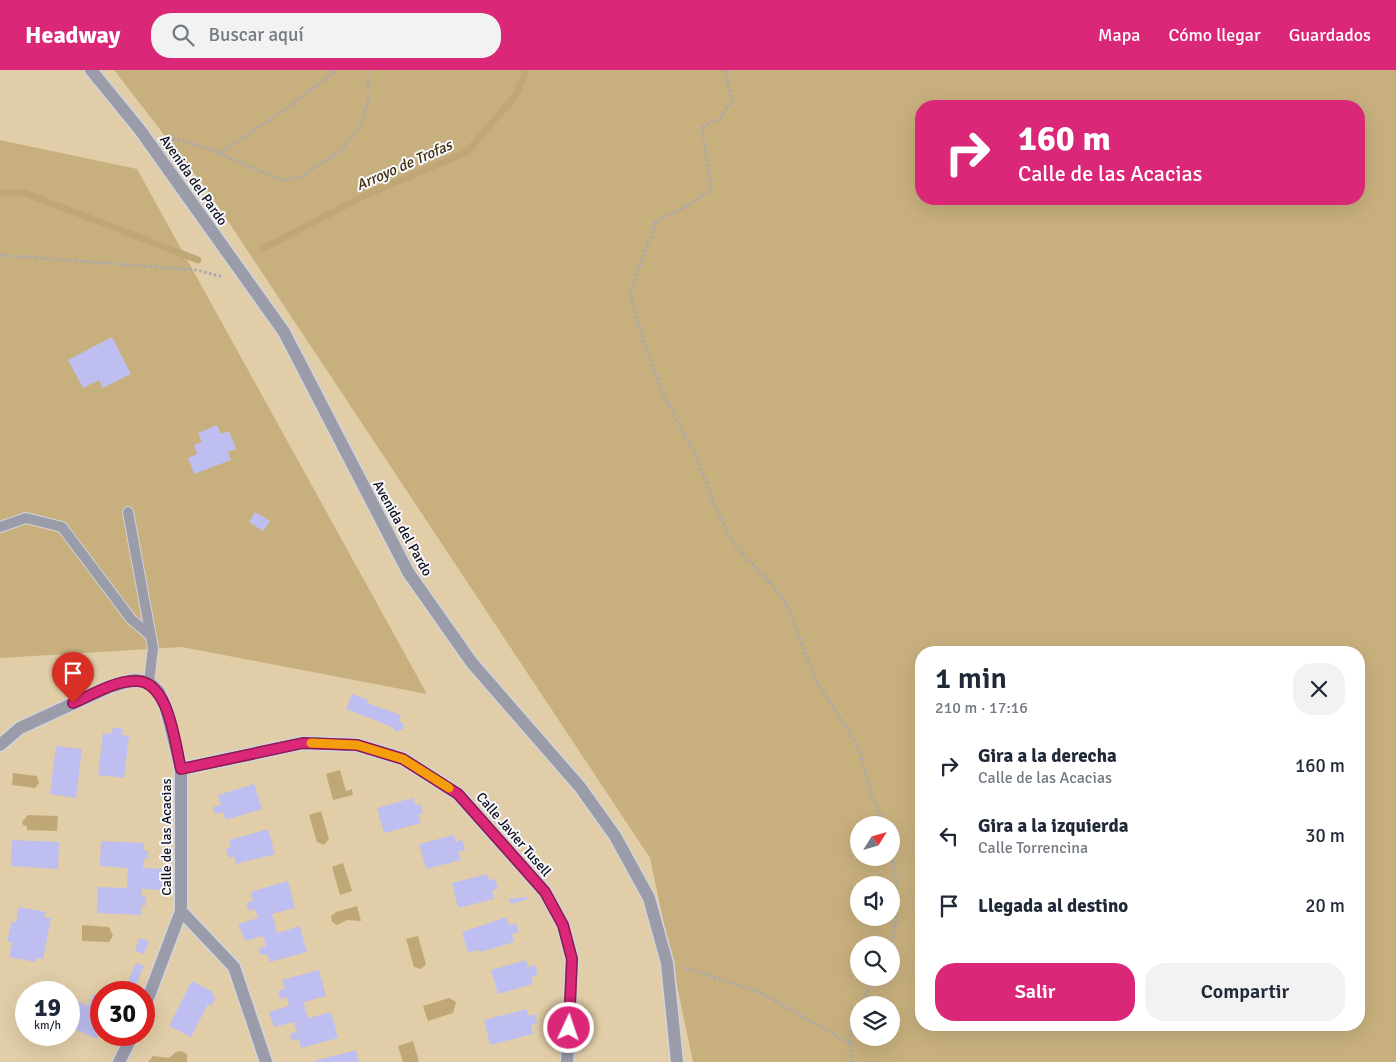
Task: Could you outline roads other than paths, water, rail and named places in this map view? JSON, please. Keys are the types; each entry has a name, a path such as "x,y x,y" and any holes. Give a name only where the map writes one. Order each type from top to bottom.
{"street":[{"name":"Avenida del Pardo","path":"91,70 140,130 284,332 408,572 472,663 580,787 615,836 649,898 667,963 677,1062"},
{"path":"0,745 20,728 109,687 134,680 149,682"},
{"name":"Calle de las Acacias","path":"149,682 159,692 166,708 181,769 181,911 234,967 266,1062"},
{"name":"Calle Javier Tusell","path":"181,769 303,743 357,745 403,759 458,794 545,892 563,925 572,959 567,1062"},
{"path":"155,981 181,911"},
{"path":"119,1062 127,1046"}],"lane":[{"path":"128,512 152,648 149,682"},
{"path":"0,527 26,518 62,527 131,619 150,635"}],"waterway":[{"name":"Arroyo de Trofas","path":"262,249 366,195 467,152 516,95 526,70"},
{"name":"Arroyo de Trofas","path":"0,193 25,193 198,260"}]}
